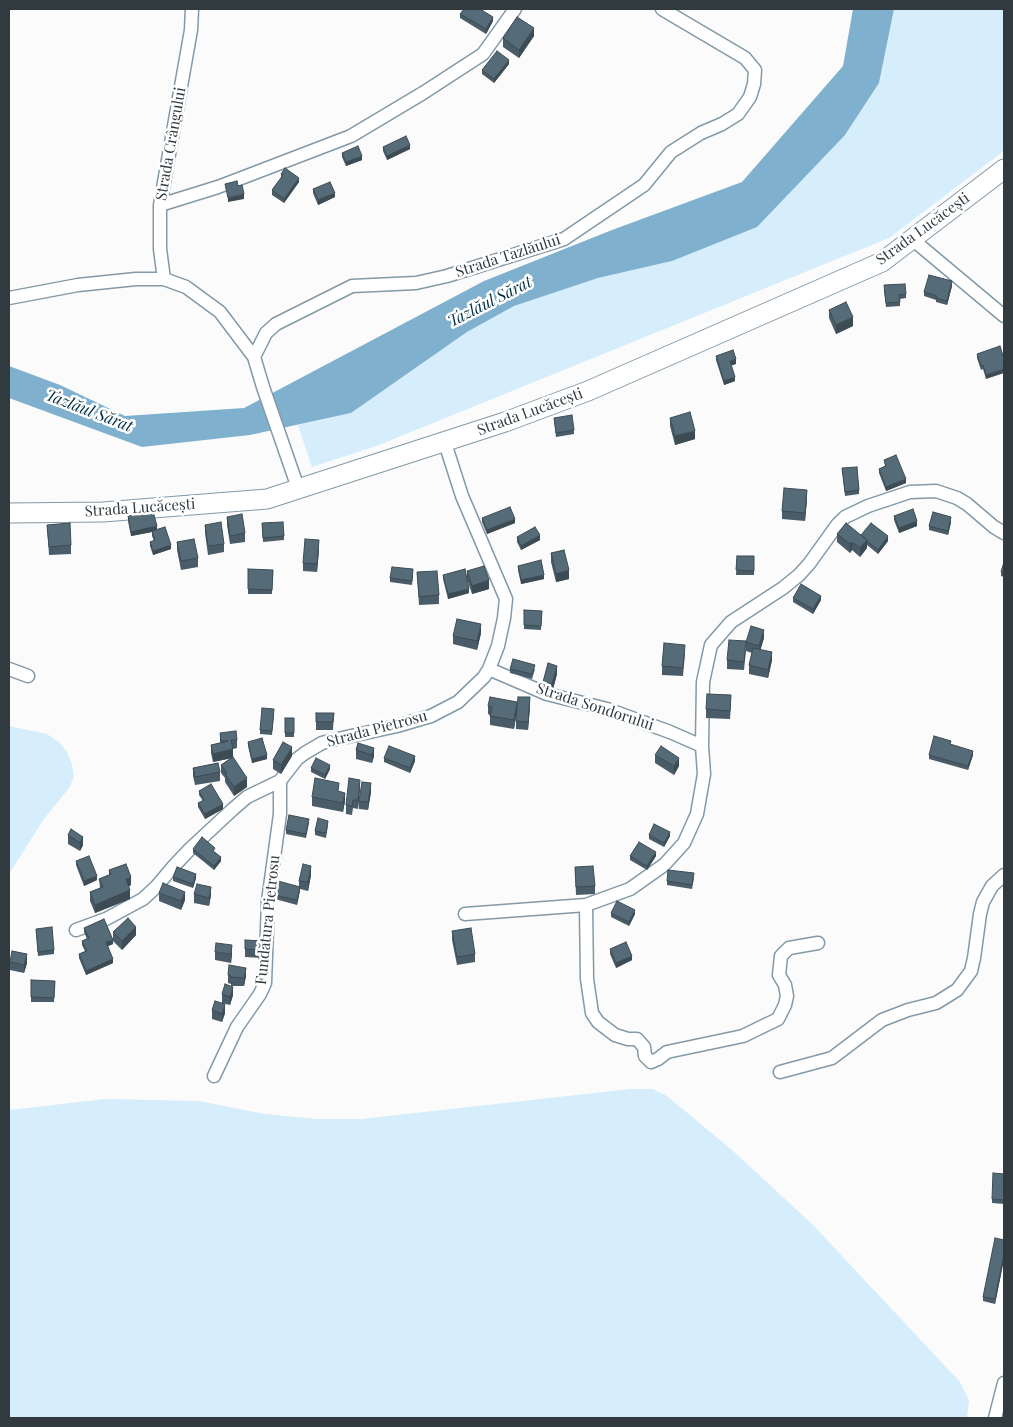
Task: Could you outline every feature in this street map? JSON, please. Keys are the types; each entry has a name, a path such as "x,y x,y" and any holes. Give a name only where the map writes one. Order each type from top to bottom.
{"main road":[{"name":"Strada Lucăcești","path":"9,513 103,512 267,499 445,443 588,392 882,262 1004,169"}],"street":[{"name":"Strada Crângului","path":"164,280 160,249 160,205 191,30 192,9"},
{"path":"160,205 218,188 351,136 483,54 515,9"},
{"name":"Strada Tazlăului","path":"254,356 266,333 276,324 352,286 416,283 448,276 564,239 644,185 671,152 701,133 722,124 738,114 750,97 754,84 755,70 745,58 662,9"},
{"path":"912,239 1004,316"},
{"path":"9,298 78,285 136,279 164,280 186,287 220,312 254,356 298,488"},
{"name":"Strada Pietrosu","path":"76,930 106,919 143,899 190,849 247,797 280,782 297,759 322,743 407,724 432,716 468,694 489,669 502,631 506,599 462,496 445,443"},
{"path":"465,914 586,905 630,889 664,864 684,843 697,814 704,774 702,746 703,682 711,645 731,622 799,575 844,518 868,506 910,492 936,491 962,501 1004,533"},
{"path":"9,669 28,676"},
{"name":"Strada Sondorului","path":"489,669 547,694 607,709 702,746"},
{"name":"Fundătura Pietrosu","path":"214,1076 237,1027 260,994 265,983 268,901 280,814 280,782"},
{"path":"780,1072 832,1058 882,1020 908,1010 936,1003 957,990 971,971 983,902 992,886 1004,875"},
{"path":"586,905 587,979 592,1013 598,1022 615,1036 636,1039 644,1048 650,1062 658,1060 667,1052 743,1036 778,1019 787,996 785,985 778,975 781,956 789,948 818,943"},
{"path":"995,1418 1004,1383"}],"shaded area":[{"path":"894,9 1004,9 1004,151 889,238 379,445 312,467 298,425 351,413 467,332 514,306 598,278 672,261 845,135 879,83"},
{"path":"9,726 47,734 60,743 67,752 72,764 74,777 69,788 44,819 9,874"},
{"path":"630,1089 653,1089 667,1096 732,1150 813,1225 960,1382 969,1400 967,1418 9,1418 9,1110 105,1099 199,1101 265,1114 317,1119 361,1119"}],"water":[{"name":"Tazlăul Sărat","path":"853,9 894,9 879,83 845,135 757,227 672,261 598,278 514,306 467,332 351,413 250,435 142,447 9,398 9,366 60,385 125,416 244,408 484,281 612,230 742,182 843,66"}],"building":[{"path":"464,9 480,9 493,17 486,29 460,14"},
{"path":"517,17 534,28 519,50 503,38"},
{"path":"497,51 509,60 494,79 482,70"},
{"path":"406,136 410,145 387,156 383,147"},
{"path":"358,146 362,156 346,162 342,153"},
{"path":"285,168 299,178 284,199 272,190 283,175 281,174"},
{"path":"237,181 238,186 242,185 244,194 228,198 225,184"},
{"path":"330,182 335,193 318,200 313,189"},
{"path":"929,275 952,281 947,301 924,292"},
{"path":"905,284 906,294 899,295 900,302 886,303 884,285"},
{"path":"846,302 853,317 836,325 829,310"},
{"path":"1000,346 1004,359 1004,369 986,375 977,354"},
{"path":"733,350 736,359 730,361 735,377 724,381 716,356"},
{"path":"690,412 695,431 675,436 670,418"},
{"path":"572,415 574,430 556,433 554,418"},
{"path":"896,455 906,479 886,487 879,469 886,466 884,460"},
{"path":"857,467 859,490 845,492 842,468"},
{"path":"784,488 807,490 805,513 782,511"},
{"path":"510,507 515,519 487,530 482,518"},
{"path":"913,509 917,521 899,528 894,516"},
{"path":"153,511 157,526 131,532 128,516"},
{"path":"933,512 951,517 948,531 929,526"},
{"path":"242,514 245,533 230,536 227,517"},
{"path":"221,522 224,544 208,546 205,525"},
{"path":"283,522 284,536 263,538 262,523"},
{"path":"70,523 71,545 49,547 47,525"},
{"path":"846,523 867,540 860,548 852,542 850,544 837,534"},
{"path":"871,523 888,536 878,550 861,535"},
{"path":"165,527 171,545 153,551 150,542 155,540 152,531"},
{"path":"535,527 540,535 521,546 517,537"},
{"path":"194,539 198,558 181,561 177,542"},
{"path":"305,539 319,540 317,564 303,563"},
{"path":"564,550 569,570 556,574 551,553"},
{"path":"737,556 754,556 754,571 736,570"},
{"path":"541,560 544,575 521,580 518,566"},
{"path":"1004,562 1004,573 1001,572"},
{"path":"484,566 489,580 472,586 467,571"},
{"path":"392,567 413,569 412,581 390,578"},
{"path":"248,569 273,570 272,590 248,589"},
{"path":"465,569 469,589 448,594 443,575"},
{"path":"437,571 439,595 419,597 417,572"},
{"path":"801,584 821,596 813,609 793,598"},
{"path":"524,610 542,611 541,626 524,625"},
{"path":"457,619 481,624 477,641 453,636"},
{"path":"751,626 764,630 759,646 746,642"},
{"path":"729,640 746,641 744,662 727,660"},
{"path":"664,643 685,645 683,668 662,666"},
{"path":"753,648 772,652 768,670 749,665"},
{"path":"513,659 535,665 532,674 510,669"},
{"path":"548,663 557,666 552,684 543,682"},
{"path":"707,694 731,695 730,711 706,709"},
{"path":"490,697 517,702 514,720 490,716 492,707 488,706"},
{"path":"518,697 530,697 528,722 516,721"},
{"path":"262,708 274,709 272,731 260,730"},
{"path":"316,713 334,713 333,722 316,722"},
{"path":"285,718 294,718 294,733 285,733"},
{"path":"236,731 237,740 231,740 233,749 213,754 211,745 228,741 221,741 220,733"},
{"path":"934,736 951,741 950,744 973,751 968,766 929,755"},
{"path":"262,738 267,755 252,759 248,742"},
{"path":"283,742 292,747 281,765 273,760"},
{"path":"358,743 374,748 372,755 356,750"},
{"path":"389,746 415,756 410,768 384,758"},
{"path":"661,746 679,758 674,766 655,755"},
{"path":"233,757 247,778 234,787 221,765"},
{"path":"316,758 330,765 325,775 311,768"},
{"path":"218,763 220,772 195,777 193,768"},
{"path":"315,778 339,783 338,791 345,793 343,803 312,797"},
{"path":"349,778 360,780 358,800 353,800 352,806 346,805"},
{"path":"362,782 371,783 368,802 359,801"},
{"path":"211,784 223,804 205,814 198,803 204,800 199,791"},
{"path":"289,815 309,819 306,834 286,830"},
{"path":"318,818 328,821 326,833 315,831"},
{"path":"654,824 670,832 664,843 649,835"},
{"path":"71,829 83,837 80,843 68,835"},
{"path":"202,837 215,848 213,851 221,857 214,866 193,849"},
{"path":"639,842 656,852 647,866 630,856"},
{"path":"89,856 97,876 84,881 76,861"},
{"path":"126,864 131,877 126,879 130,890 95,905 90,892 103,887 99,879 111,874 109,870"},
{"path":"303,864 311,866 308,882 299,881"},
{"path":"593,866 595,886 576,887 575,867"},
{"path":"177,867 196,874 193,884 173,877"},
{"path":"668,870 694,873 692,885 667,881"},
{"path":"278,881 300,887 297,900 275,895"},
{"path":"163,883 185,892 181,901 159,893"},
{"path":"197,884 211,887 209,898 194,894"},
{"path":"617,901 635,910 629,922 611,913"},
{"path":"128,918 136,927 122,941 113,932"},
{"path":"104,919 113,940 106,942 113,959 86,971 79,954 87,951 82,941 89,938 84,928"},
{"path":"52,927 54,950 38,952 36,929"},
{"path":"471,928 475,954 457,957 452,931"},
{"path":"245,940 262,941 262,950 245,949"},
{"path":"626,942 632,956 616,963 610,949"},
{"path":"216,943 232,945 231,954 215,952"},
{"path":"12,951 27,954 24,965 10,962"},
{"path":"229,965 246,968 244,978 228,975"},
{"path":"31,980 55,981 54,998 31,997"},
{"path":"225,984 233,987 230,997 222,994"},
{"path":"215,1001 225,1004 222,1014 212,1010"},
{"path":"993,1173 1004,1174 1004,1200 992,1199"},
{"path":"995,1238 1004,1240 1004,1254 995,1299 983,1297"}]}
